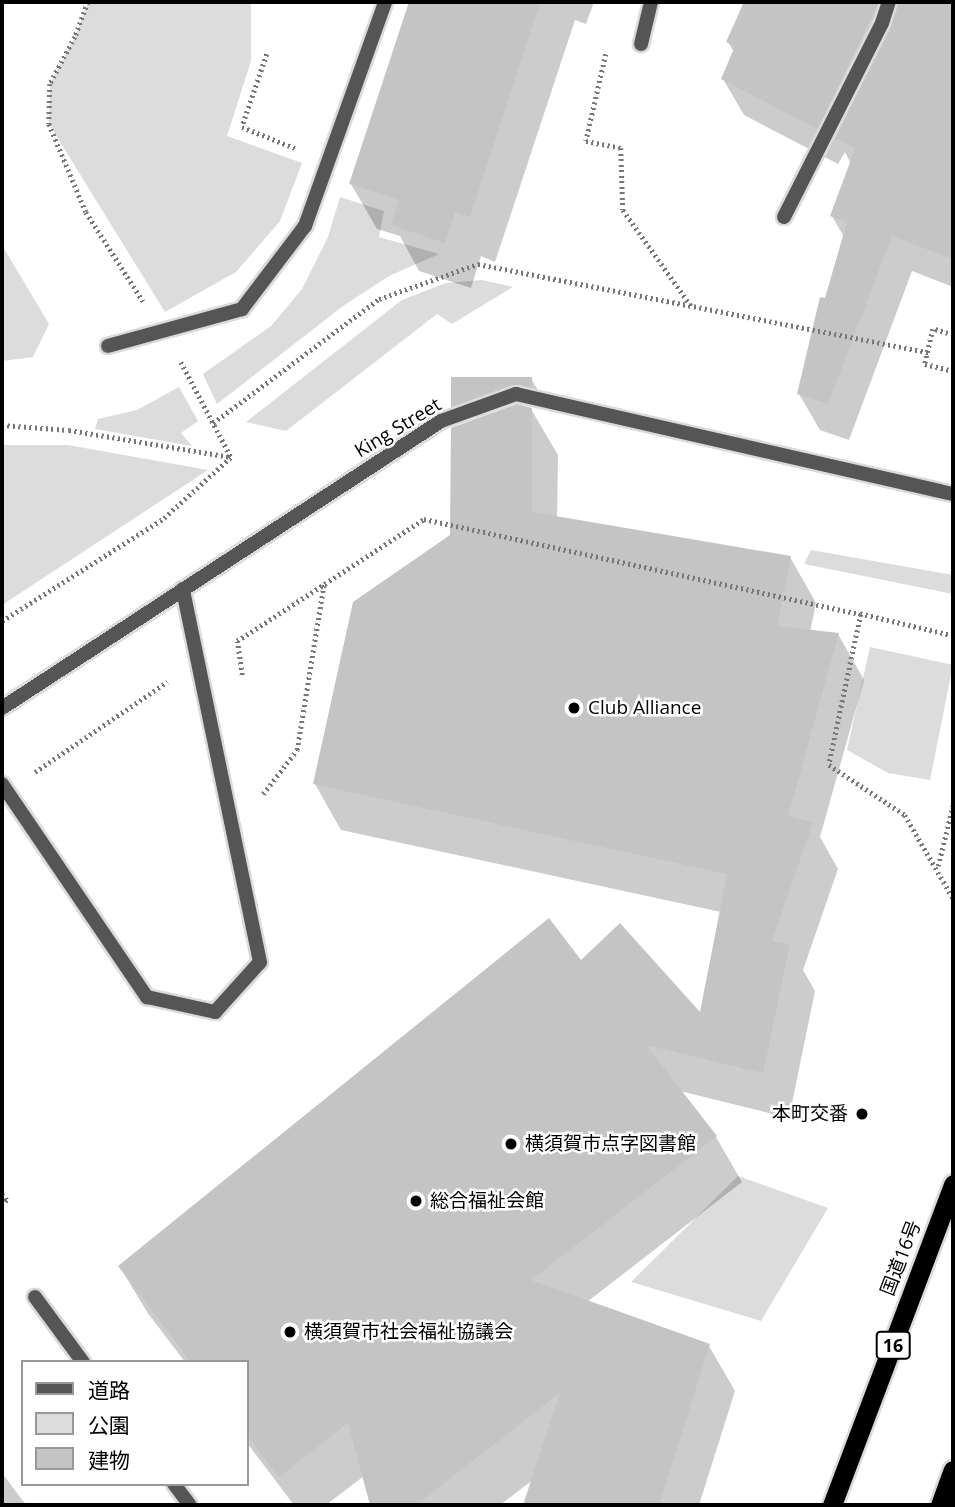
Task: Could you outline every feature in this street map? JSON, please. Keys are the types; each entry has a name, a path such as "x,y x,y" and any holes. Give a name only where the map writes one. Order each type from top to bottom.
{"highway":[{"name":"国道16号","path":"832,1505 953,1184"},
{"path":"940,1505 953,1469"}],"street":[{"path":"108,346 242,309 305,226 385,2"},
{"path":"641,44 651,2"},
{"path":"784,218 890,2"},
{"name":"King Street","path":"2,708 441,421 516,394 953,494"},
{"path":"4,788 147,997 215,1012 260,962 183,589"},
{"path":"35,1297 82,1360"},
{"path":"176,1486 190,1505"}],"path":[{"path":"88,2 75,37 50,84 49,124 86,212 145,304"},
{"path":"606,52 586,141 621,148 623,210 692,307"},
{"path":"267,54 242,127 329,160"},
{"path":"213,423 379,299 478,264 928,352"},
{"path":"953,335 933,329 925,364 953,371"},
{"path":"174,350 231,457"},
{"path":"2,425 69,430 231,457"},
{"path":"2,621 164,518 231,457"},
{"path":"4,788 424,519 953,636"},
{"path":"257,786 259,799 297,750 324,584"},
{"path":"861,614 829,765 905,815 938,867 953,898"},
{"path":"237,641 242,680"},
{"path":"938,867 953,805"},
{"path":"2,1194 7,1200 2,1205"}],"green space":[{"path":"88,2 251,2 251,61 227,136 302,163 280,221 236,272 165,312 49,124 50,84 75,37"},
{"path":"340,197 384,211 379,237 439,254 389,276 343,306 217,404 203,374 271,326 302,289 328,237"},
{"path":"2,245 49,324 33,357 2,361"},
{"path":"482,280 513,287 452,324 437,314 286,431 246,422 402,300 446,283"},
{"path":"179,387 198,421 181,433 192,446 95,429 98,419 137,410"},
{"path":"2,445 68,445 208,470 2,605"},
{"path":"811,550 953,575 953,594 804,564"},
{"path":"870,647 953,665 930,780 888,773 847,750"},
{"path":"738,1176 828,1208 761,1321 631,1282"}],"building":[{"path":"409,2 540,2 470,217 455,212 445,243 391,225 399,200 349,184"},
{"path":"744,2 879,2 818,129 721,79 735,46 726,42"},
{"path":"898,2 953,2 953,259 892,236 828,404 797,394 820,297 825,298 847,222 830,216 855,149 835,138 891,27"},
{"path":"451,377 532,377 532,388 513,385 451,407"},
{"path":"517,404 532,408 532,512 791,556 777,626 839,633 788,816 813,822 772,941 790,944 763,1073 646,1045 717,1136 531,1280 710,1344 659,1505 523,1505 560,1393 416,1505 370,1505 348,1423 279,1477 248,1436 248,1360 189,1360 118,1266 549,918 581,960 620,923 700,1012 727,874 313,784 353,602 450,535 451,428"}],"place":[{"name":"Club Alliance","path":"574,708"},
{"name":"本町交番","path":"862,1114"},
{"name":"横須賀市点字図書館","path":"511,1144"},
{"name":"総合福祉会館","path":"416,1201"},
{"name":"横須賀市社会福祉協議会","path":"290,1332"}]}
